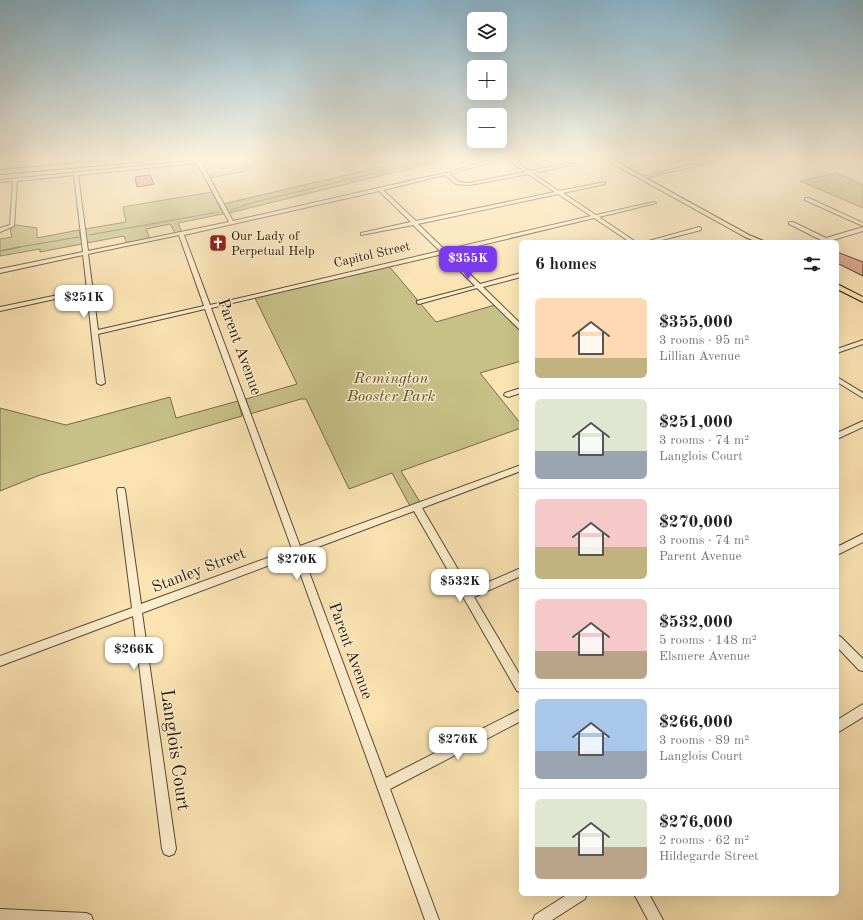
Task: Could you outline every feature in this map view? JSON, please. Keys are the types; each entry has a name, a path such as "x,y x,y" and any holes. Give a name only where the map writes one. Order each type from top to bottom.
{"main road":[{"path":"687,203 747,236 758,240"},
{"path":"747,236 752,240"},
{"path":"839,287 863,300"}],"street":[{"path":"0,230 12,226 14,203"},
{"path":"79,203 101,383"},
{"path":"221,203 232,223"},
{"path":"0,271 323,203"},
{"path":"394,203 519,326"},
{"path":"363,234 511,203"},
{"path":"574,203 630,240"},
{"name":"Capitol Street","path":"95,333 654,203"},
{"path":"815,203 863,225"},
{"path":"791,223 826,240 863,229"},
{"path":"656,240 699,229"},
{"name":"Parent Avenue","path":"181,234 432,920"},
{"path":"419,302 519,276"},
{"path":"0,309 90,290"},
{"path":"839,350 863,342"},
{"path":"839,379 863,396"},
{"path":"508,394 519,391"},
{"path":"839,435 863,424"},
{"name":"Stanley Street","path":"0,661 417,508 519,469"},
{"name":"Langlois Court","path":"121,490 169,850"},
{"path":"417,508 519,684"},
{"path":"839,550 863,538"},
{"path":"468,595 519,573"},
{"path":"839,642 863,666"},
{"path":"839,726 863,710"},
{"path":"384,786 519,716"},
{"path":"540,920 577,896"},
{"path":"642,896 656,920"},
{"path":"0,916 86,920"}],"green space":[{"path":"147,203 217,203 223,214 178,223 182,232 175,233 170,224 146,229 150,239 127,244 124,236 87,243 85,229 126,222 123,207"},
{"path":"228,203 270,203 229,213 223,204"},
{"path":"851,203 863,203 863,208"},
{"path":"16,225 37,228 37,238 79,230 82,244 40,252 40,249 0,256 0,239 12,237 10,229"},
{"name":"Remington Booster Park","path":"388,265 436,322 495,305 519,328 519,362 480,373 519,422 519,429 401,471 420,502 410,506 392,473 349,489 306,399 301,399 250,414 246,399 297,384 254,296"},
{"path":"170,397 176,418 238,401 242,416 40,475 0,491 0,408 66,425"}],"building":[{"path":"839,253 863,262 863,276 839,264"}],"waterway":[{"path":"231,210 251,203"},
{"path":"89,235 219,212"},
{"path":"14,248 79,237"},
{"path":"0,251 20,247"}],"place":[{"name":"Our Lady of Perpetual Help","path":"218,243"}]}
